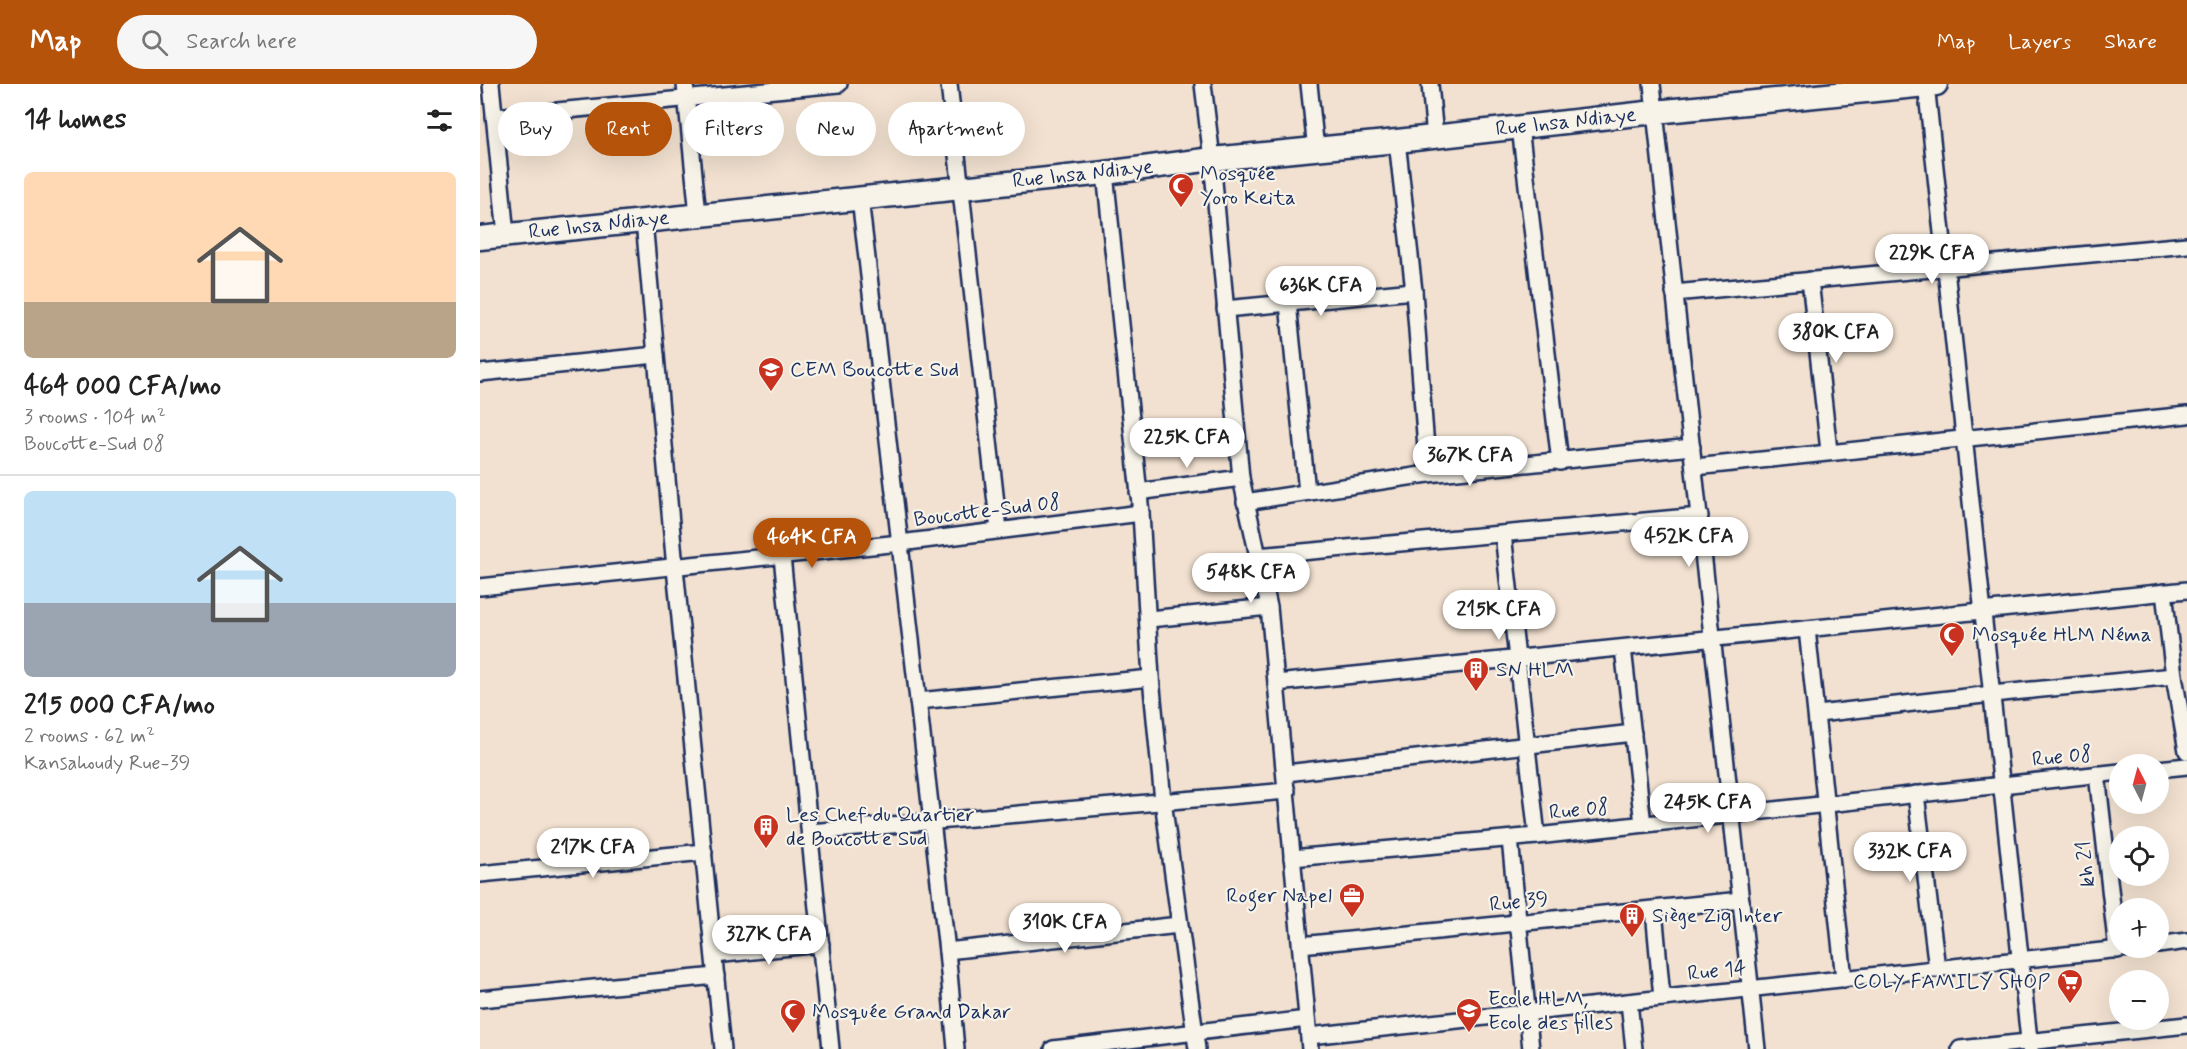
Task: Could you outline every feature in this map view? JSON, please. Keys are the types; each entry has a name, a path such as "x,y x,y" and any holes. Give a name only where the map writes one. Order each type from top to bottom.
{"main road":[{"name":"Rue Insa Ndiaye","path":"480,238 1930,84"}],"street":[{"path":"491,84 506,235"},
{"path":"494,117 686,91 839,84"},
{"path":"949,84 999,530"},
{"path":"1203,84 1241,478 1269,607 1309,1042"},
{"path":"1309,84 1316,150"},
{"path":"1430,84 1435,137"},
{"path":"1652,84 1757,1049"},
{"path":"1930,84 1964,438 2029,1045"},
{"path":"686,91 698,215"},
{"path":"1520,127 1560,462"},
{"path":"1396,141 1414,291 1428,474"},
{"path":"1105,173 1141,513 1151,678 1163,801 1197,1049"},
{"path":"860,198 947,951 956,1049"},
{"path":"644,221 675,568 723,1049"},
{"path":"1674,293 2187,244"},
{"path":"1810,280 1829,451"},
{"path":"1225,309 1414,291"},
{"path":"1288,303 1307,492"},
{"path":"480,373 656,355"},
{"path":"1695,467 1829,451 2187,415"},
{"path":"1245,502 1428,474 1692,447"},
{"path":"1138,492 1241,478"},
{"name":"Boucotte-Sud 08","path":"480,587 900,543 1141,513"},
{"path":"1257,556 1700,516"},
{"path":"1503,534 1537,836"},
{"path":"782,556 831,1049"},
{"path":"1276,683 1983,609 2187,590"},
{"path":"2164,592 2174,676 2187,751"},
{"path":"1149,619 1269,607"},
{"path":"1807,629 1818,714 1844,979"},
{"path":"1623,648 1643,824"},
{"path":"1818,714 2174,676"},
{"path":"918,701 1151,678"},
{"path":"1286,773 1633,733"},
{"path":"2169,768 2187,766"},
{"name":"Rue 08","path":"1292,858 1537,836 2109,773"},
{"name":"kh 21","path":"2097,774 2115,898"},
{"path":"810,832 1287,791"},
{"path":"1916,794 1937,969"},
{"path":"1510,838 1531,1049"},
{"path":"480,873 704,852"},
{"name":"Rue 39","path":"1301,945 1741,900"},
{"path":"1654,910 1662,998"},
{"path":"947,951 1179,925"},
{"path":"2169,943 2187,941"},
{"path":"714,955 821,944"},
{"name":"Rue 14","path":"1309,1042 1526,1011 2109,950"},
{"path":"480,999 716,976"},
{"path":"1629,1002 1634,1049"},
{"path":"1061,1049 1307,1019"},
{"path":"1960,1049 2029,1045 2187,1024"}],"place":[{"name":"Mosquée Yoro Keita","path":"1181,209"},
{"name":"CEM Boucotte Sud","path":"771,393"},
{"name":"Mosquée HLM Néma","path":"1952,658"},
{"name":"SN HLM","path":"1476,693"},
{"name":"Les Chef du Quartier de Boucotte Sud","path":"766,850"},
{"name":"Roger Napel","path":"1352,919"},
{"name":"Siège Zig Inter","path":"1632,939"},
{"name":"COLY FAMILY SHOP","path":"2070,1005"},
{"name":"Ecole HLM, Ecole des filles","path":"1469,1034"},
{"name":"Mosquée Grand Dakar","path":"793,1035"}]}
